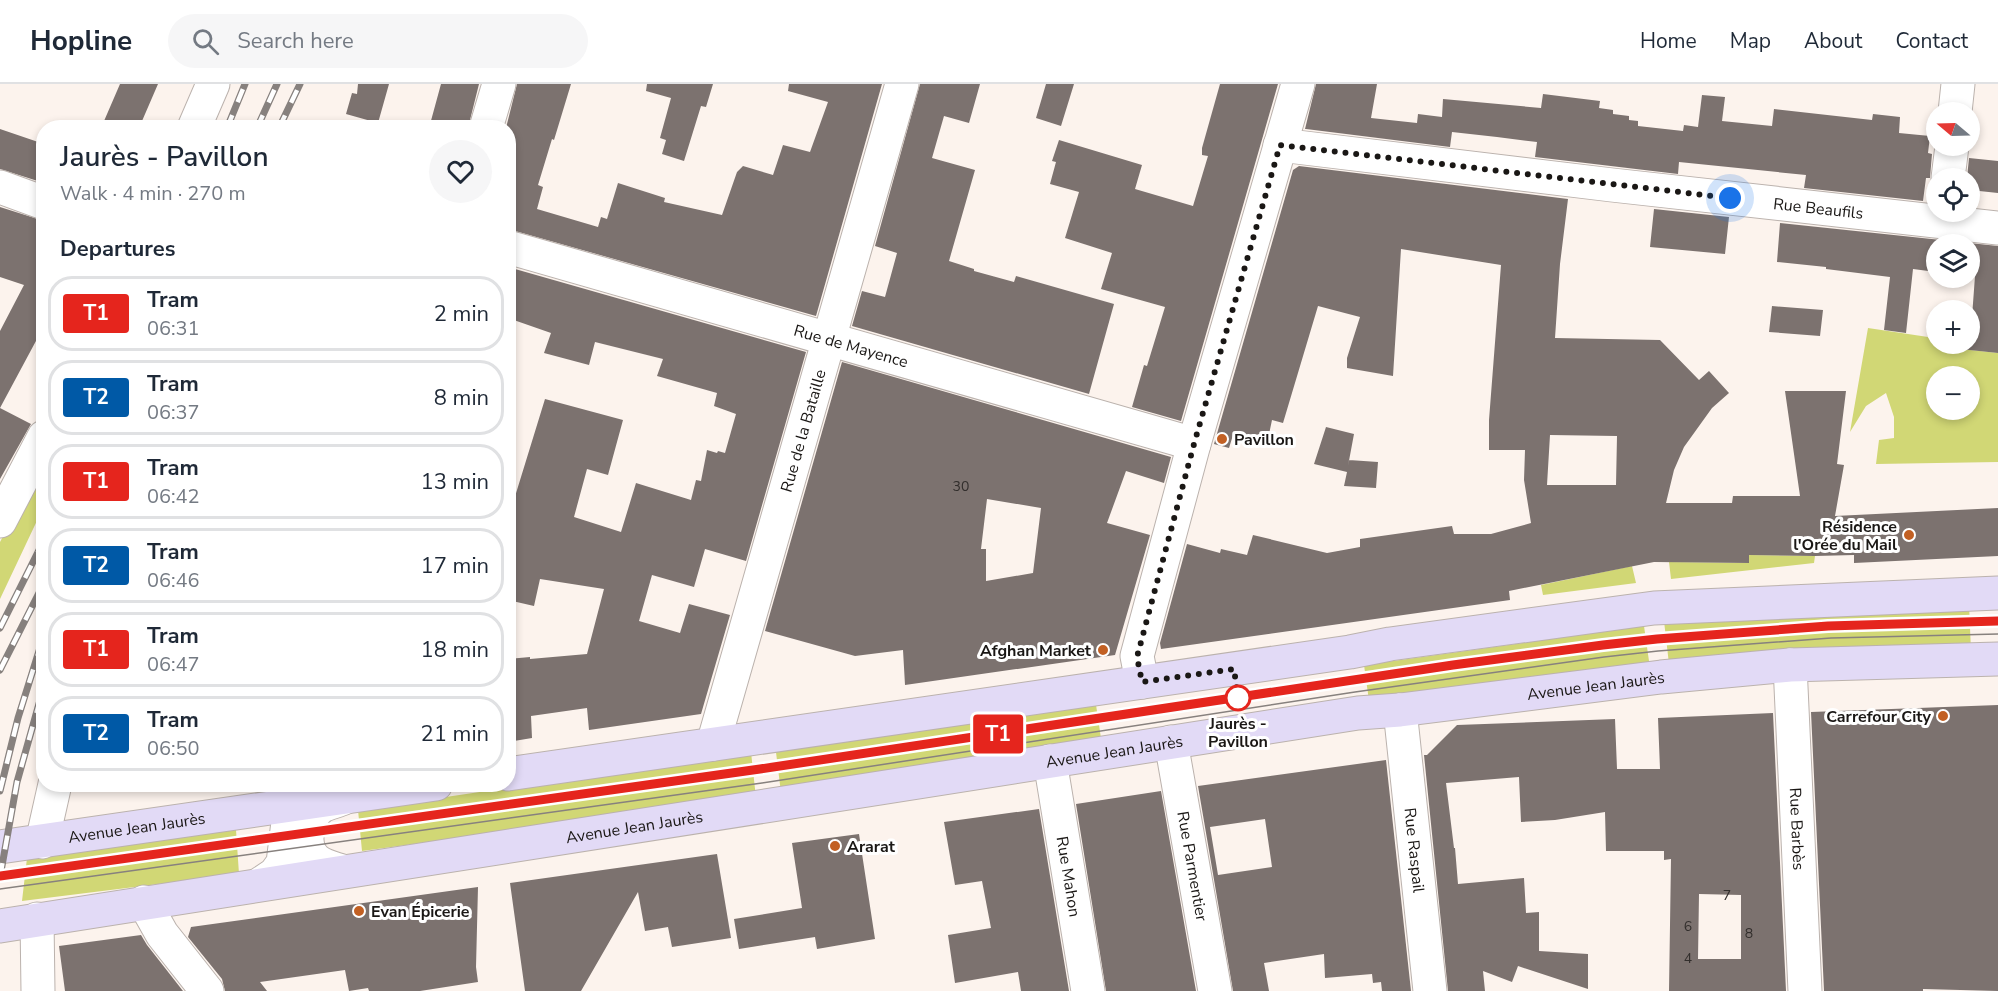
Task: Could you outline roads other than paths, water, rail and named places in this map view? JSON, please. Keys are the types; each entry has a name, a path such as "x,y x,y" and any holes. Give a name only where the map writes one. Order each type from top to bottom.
{"main road":[{"path":"516,773 1654,608 1998,593"},
{"name":"Avenue Jean Jaurès","path":"0,926 1358,713 1400,711 1661,677 1790,665 1998,659"},
{"name":"Avenue Jean Jaurès","path":"0,847 42,842 294,795 344,798 383,792"}],"street":[{"path":"197,120 213,84"},
{"path":"488,120 499,84"},
{"name":"Rue de la Bataille","path":"713,744 902,84"},
{"path":"1142,682 1137,657 1194,444 1298,84"},
{"path":"1956,102 1958,84"},
{"name":"Rue Beaufils","path":"1280,145 1600,184 1926,215"},
{"path":"0,187 36,200"},
{"name":"Rue Beaufils","path":"1969,222 1998,228"},
{"name":"Rue de Mayence","path":"516,249 1194,444"},
{"path":"0,521 36,452"},
{"name":"Rue Barbès","path":"1790,665 1805,991"},
{"name":"Rue Raspail","path":"1400,711 1430,991"},
{"name":"Rue Parmentier","path":"1171,742 1215,991"},
{"name":"Rue Mahon","path":"1050,761 1088,991"},
{"path":"42,842 53,792"},
{"path":"260,884 275,874 283,863 294,795"},
{"name":"Avenue Jean Jaurès","path":"342,871 318,862 314,858 308,846 308,828 311,819 322,806 344,798"},
{"path":"144,902 162,934 207,991"},
{"path":"37,919 38,991"}],"tram line":[{"path":"0,876 760,769 1453,665 1603,645 1828,626 1998,621"},
{"name":"T1","path":"0,876 760,769 1453,665 1603,645 1828,626 1998,621"},
{"path":"0,889 762,783 1355,692 1604,657 1831,638 1998,634"}],"railway":[{"path":"230,120 245,84"},
{"path":"261,120 277,84"},
{"path":"283,120 300,84"},
{"path":"0,628 36,556"},
{"path":"0,670 36,599"},
{"path":"0,791 18,718 36,661"},
{"path":"0,877 17,782 36,714"}],"place":[{"name":"Pavillon","path":"1222,439"},
{"name":"Résidence l'Orée du Mail","path":"1909,535"},
{"name":"Afghan Market","path":"1103,650"},
{"name":"Jaurès - Pavillon","path":"1238,698"},
{"name":"Carrefour City","path":"1943,716"},
{"name":"Ararat","path":"835,846"},
{"name":"Evan Épicerie","path":"359,911"}]}
